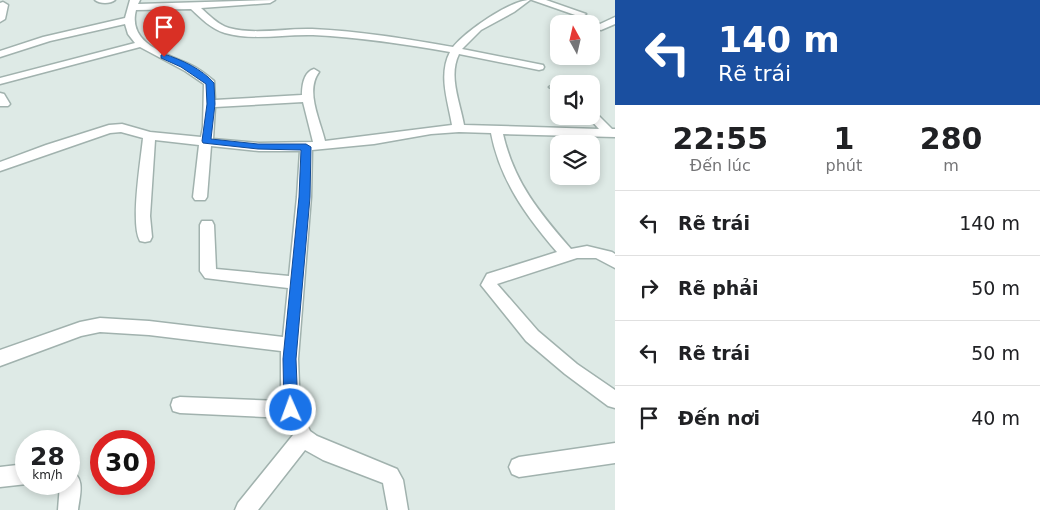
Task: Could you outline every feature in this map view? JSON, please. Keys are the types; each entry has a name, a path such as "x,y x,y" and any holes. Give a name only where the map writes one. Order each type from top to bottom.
{"street":[{"path":"100,0 110,0"},
{"path":"200,197 203,156 211,104 211,89 207,80 184,65 153,53 140,44 133,34 129,20 134,4 193,6 222,1 270,0"},
{"path":"459,128 448,73 450,59 455,49 476,29 509,13 525,0"},
{"path":"536,0 570,15"},
{"path":"0,19 3,5"},
{"path":"193,6 217,27 228,32 320,32 455,49 539,67"},
{"path":"0,54 48,39 129,20"},
{"path":"600,27 615,20"},
{"path":"0,81 140,44"},
{"path":"314,72 308,82 313,146 304,197 289,359 291,410 303,437 310,443 330,453 390,476 393,480 398,510"},
{"path":"211,104 308,98"},
{"path":"600,122 612,133"},
{"path":"0,166 109,129 122,128 149,136 258,146 313,146 459,128 612,133"},
{"path":"496,130 502,158 512,180 548,232 567,254"},
{"path":"145,236 143,216 149,136"},
{"path":"207,224 206,245 208,271 210,274 297,283"},
{"path":"615,262 608,255 600,252 567,254 492,278 489,285 508,309 538,341 571,369 615,400"},
{"path":"0,358 80,328 100,325 150,328 291,345"},
{"path":"180,405 291,410"},
{"path":"245,510 303,437"},
{"path":"519,467 615,453"},
{"path":"0,477 15,475"},
{"path":"68,510 70,495"}],"route":[{"path":"164,57 184,65 210,83 211,104 206,141 224,144 306,147 304,197 289,359 291,410"}]}
